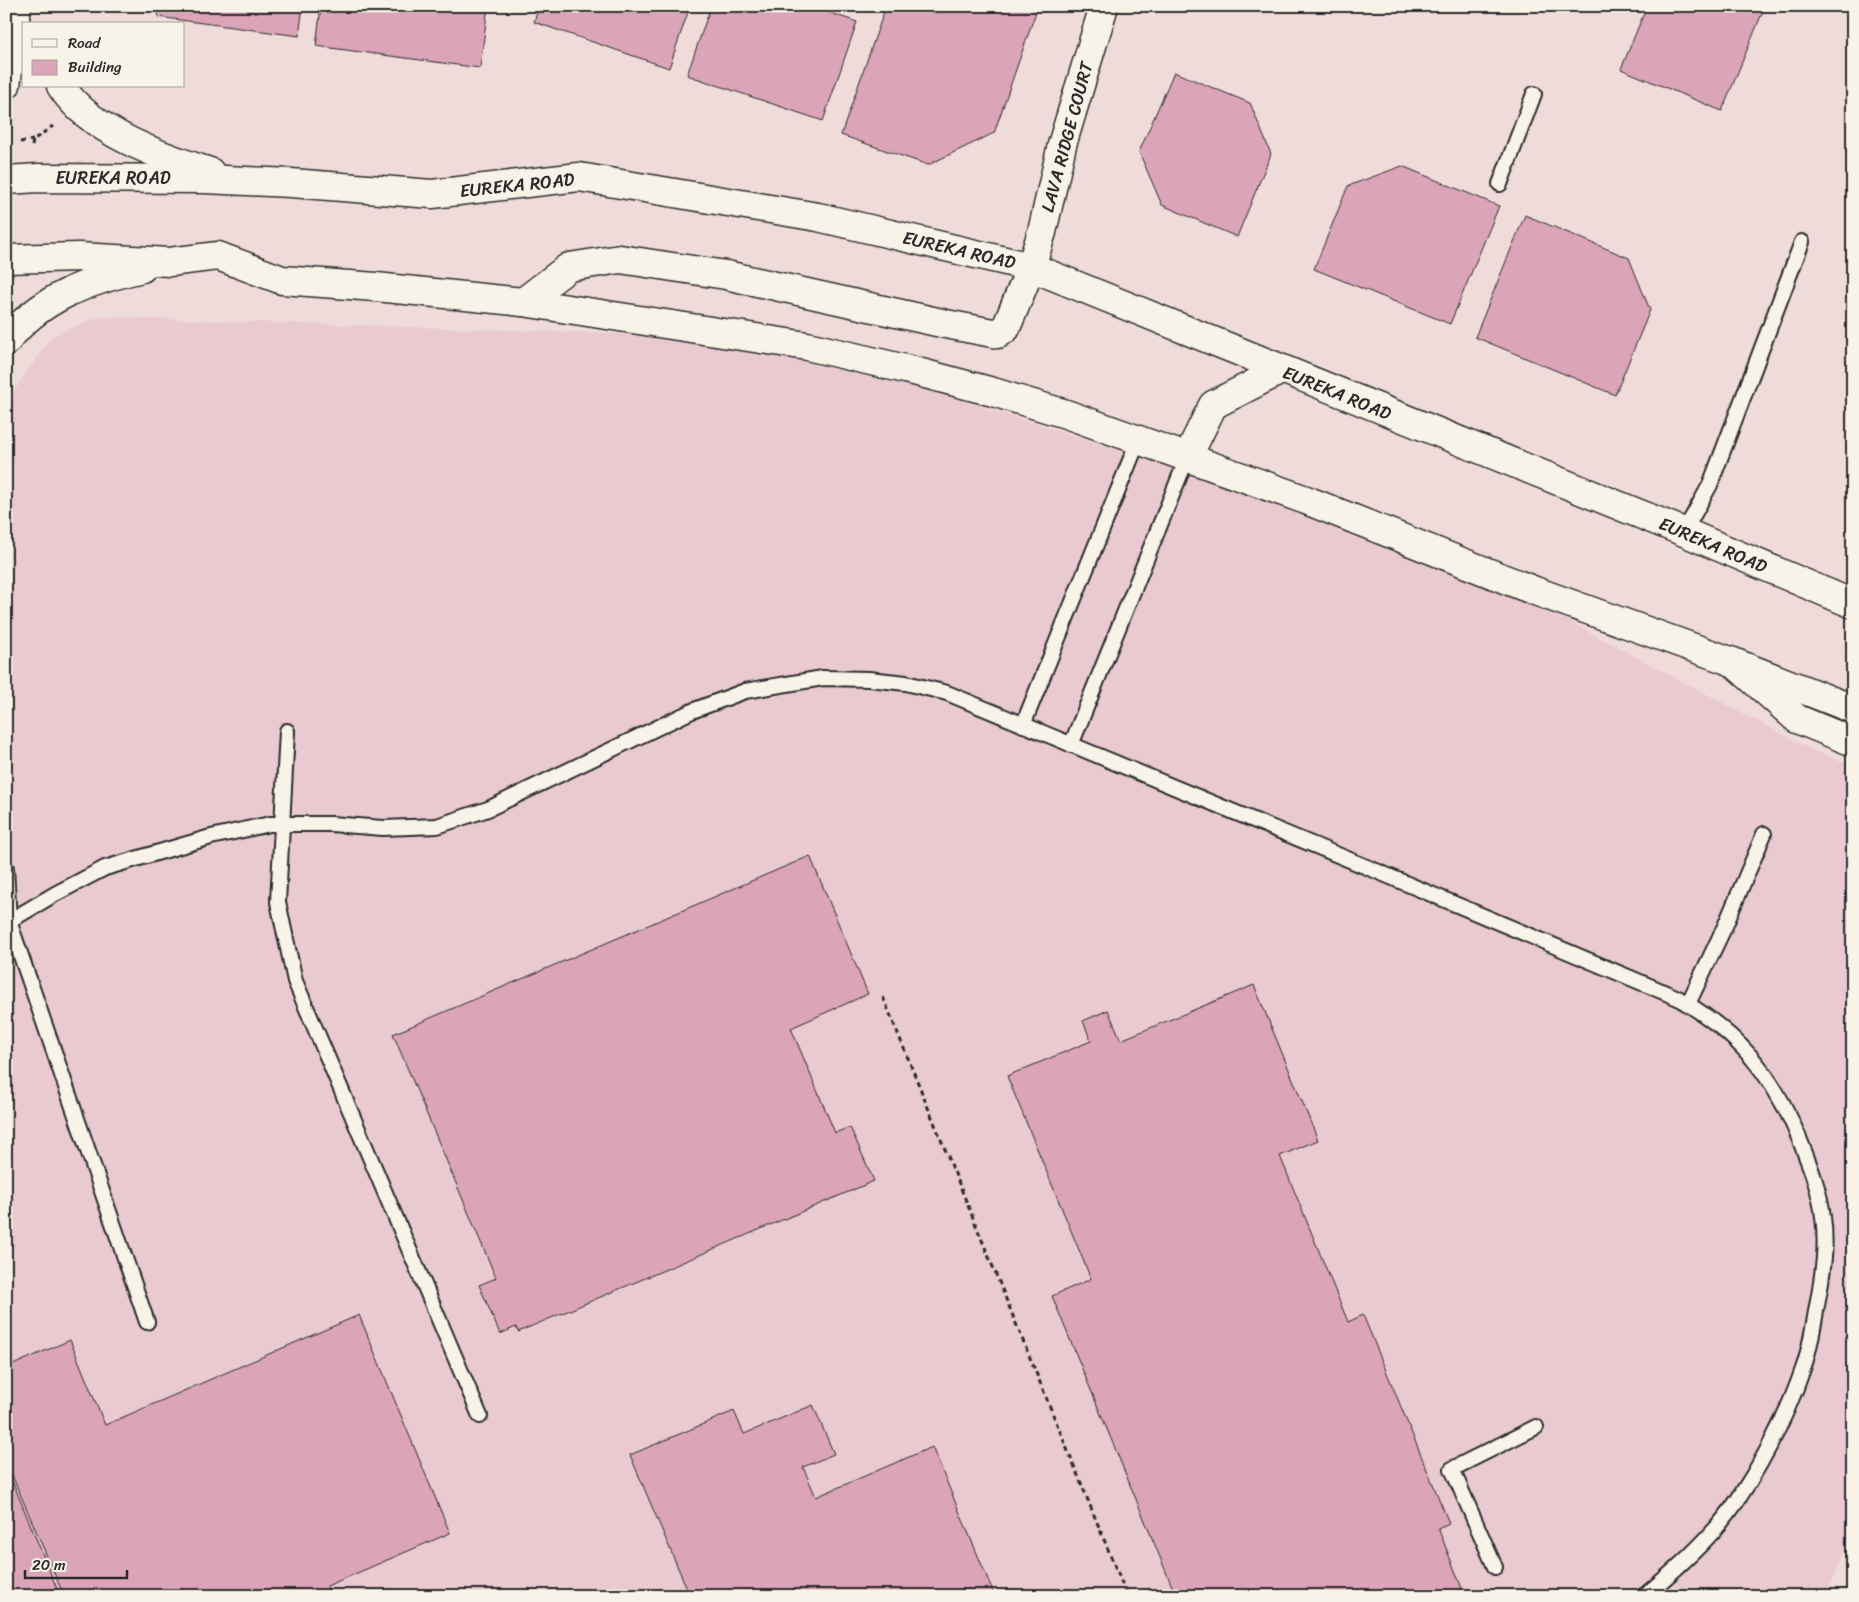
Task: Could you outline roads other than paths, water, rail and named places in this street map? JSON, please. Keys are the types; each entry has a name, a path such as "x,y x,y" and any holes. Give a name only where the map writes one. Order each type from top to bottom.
{"main road":[{"path":"6,85 17,6"},
{"path":"31,6 34,22"},
{"name":"LAVA RIDGE COURT","path":"523,302 569,267 620,259 726,275 998,334 1006,328 1031,267 1042,232 1062,145 1104,6"},
{"path":"63,88 78,108 113,132 187,165 237,180"},
{"name":"EUREKA ROAD","path":"6,180 39,178 237,180 432,194 580,177 818,217 1031,267 1684,532 1853,604"},
{"path":"6,342 22,322 54,298 118,274 169,262 218,256 282,280 376,287 523,302 811,347 993,392 1066,414 1306,500 1535,591 1733,662 1842,705"},
{"path":"6,259 79,257 169,262"},
{"path":"1187,458 1213,405 1281,370"},
{"path":"1733,662 1797,719 1853,742"}],"lane":[{"path":"1500,184 1534,94"},
{"path":"1684,532 1710,485 1802,242"},
{"path":"1022,725 1138,441"},
{"path":"1071,745 1187,458"},
{"path":"7,922 104,868 211,837 270,824 332,824 383,828 437,826 488,809 692,711 745,691 823,678 869,679 906,683 947,693 1414,886 1678,998 1714,1021 1747,1050 1773,1086 1794,1127 1810,1167 1823,1217 1825,1263 1804,1365 1786,1412 1763,1456 1736,1502 1705,1540 1670,1575 1644,1596"},
{"path":"288,732 281,824 278,902 295,981 480,1416"},
{"path":"1688,1004 1725,926 1764,834"},
{"path":"6,868 7,922 147,1322"},
{"path":"1495,1567 1452,1469 1536,1427"}]}
